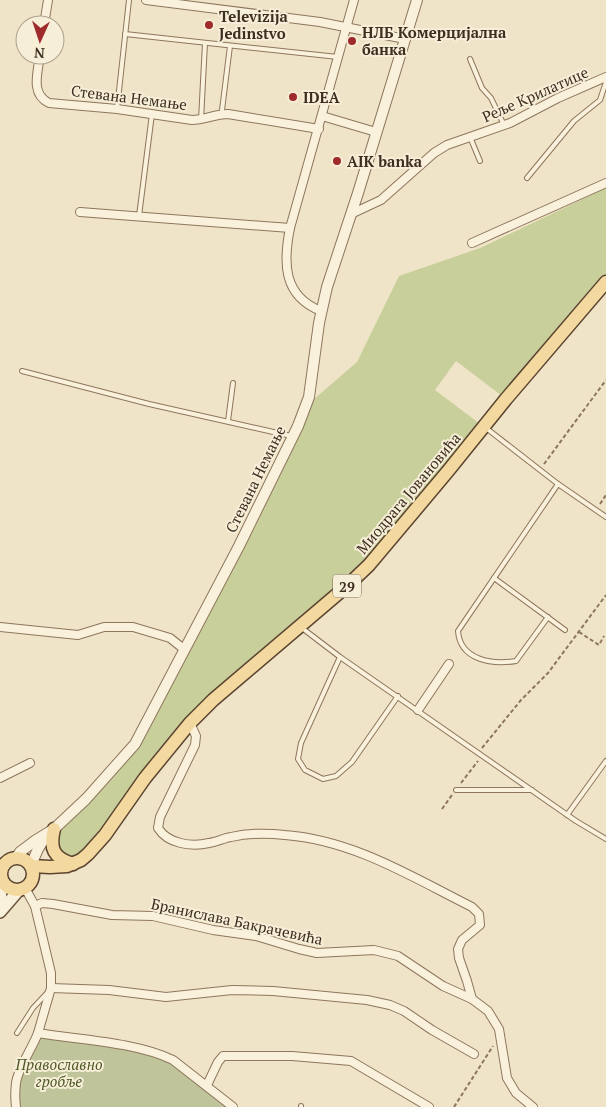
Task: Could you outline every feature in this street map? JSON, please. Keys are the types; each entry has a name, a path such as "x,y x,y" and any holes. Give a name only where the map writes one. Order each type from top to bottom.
{"main road":[{"name":"Миодрага Јовановића","path":"26,887 88,854 105,835 145,778 190,723 213,700 347,586 368,565 606,282"},
{"path":"52,830 54,850 60,859 70,865"},
{"path":"0,903 2,869 8,861 24,860 31,866 34,873 26,887 0,912"},
{"path":"31,866 70,865"},
{"path":"1,877 8,888 26,887"}],"street":[{"path":"46,15 48,0"},
{"path":"146,0 192,3 320,22 404,39"},
{"path":"321,311 306,304 295,291 287,272 286,247 354,0"},
{"name":"Стевана Немање","path":"8,861 28,845 52,830 86,799 130,752 140,737 261,502 304,413 309,397 321,311 327,287 417,0"},
{"name":"Стевана Немање","path":"39,65 36,85 38,95 42,100 49,103 117,108 201,120 223,114 319,128"},
{"name":"Реље Крилатице","path":"351,214 381,200 434,153 447,145 504,125 606,77"},
{"path":"322,116 376,132"},
{"path":"472,243 606,183"},
{"path":"80,212 290,228"},
{"path":"0,627 78,635 104,627 133,627 170,638 185,650"},
{"path":"418,710 449,664"},
{"path":"190,723 196,736 195,745 160,817 158,828 162,835 172,841 186,844 209,843 230,837 249,835 285,835 351,848 472,907 479,914 480,925 462,940 458,949 472,999"},
{"path":"0,778 30,764"},
{"path":"31,866 40,845 52,830"},
{"path":"16,1107 16,1082 34,1046 51,988 51,973 35,906 26,887"},
{"name":"Бранислава Бакрачевића","path":"35,906 45,903 107,914 153,916 213,930 256,936 317,953 381,951 398,956 443,986 472,999 493,1016 499,1035 507,1078 516,1093 533,1107"},
{"path":"51,988 109,990 166,997 232,990 281,991 367,1000 397,1007 474,1054"},
{"path":"38,1033 118,1045 163,1055 173,1060 207,1085 233,1107"},
{"path":"207,1085 223,1056 292,1056 351,1061 429,1107"}],"lane":[{"path":"117,108 129,0"},
{"path":"125,34 338,57"},
{"path":"201,120 206,43"},
{"path":"223,114 230,46"},
{"path":"470,59 482,88 492,98 504,125"},
{"name":"Реље Крилатице","path":"527,178 574,121 600,100 606,82"},
{"path":"138,216 152,113"},
{"path":"470,137 480,161"},
{"path":"22,371 149,404 293,436"},
{"path":"228,421 234,383"},
{"path":"484,427 539,470 606,517"},
{"path":"548,617 516,661 502,663 480,660 466,651 458,640 458,631 558,484"},
{"path":"494,578 566,630"},
{"path":"301,626 340,657 567,815 606,839"},
{"path":"340,657 301,743 298,759 305,770 323,779 336,776 352,762 398,696"},
{"path":"567,815 606,760"},
{"path":"456,790 532,790"},
{"path":"17,1033 33,1008 51,988"}],"path":[{"path":"539,470 606,380"},
{"path":"595,510 606,495"},
{"path":"442,809 480,754 521,700 548,673 606,595"},
{"path":"579,632 598,645 604,636"},
{"path":"454,1107 499,1035"}],"green space":[{"path":"606,188 606,282 506,399 456,361 435,390 484,427 378,554 213,700 88,854 64,861 52,837 130,752 306,406 357,362 399,276 480,248"},
{"name":"Православно гробље","path":"38,1033 163,1055 233,1107 16,1107 16,1082"}],"place":[{"name":"Televizija Jedinstvo","path":"209,25"},
{"name":"НЛБ Комерцијална банка","path":"352,41"},
{"name":"IDEA","path":"293,97"},
{"name":"AIK banka","path":"337,161"}]}
